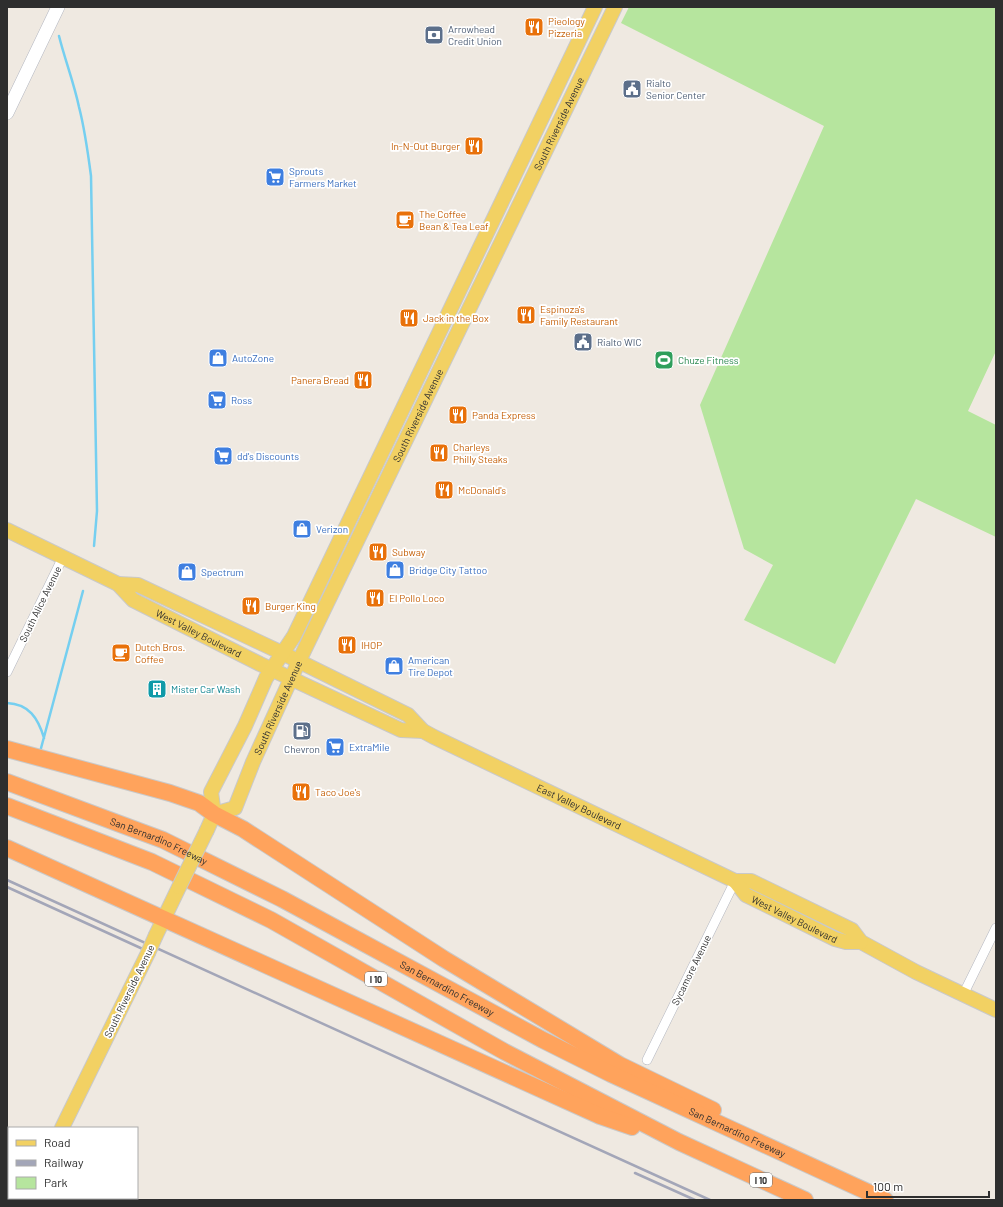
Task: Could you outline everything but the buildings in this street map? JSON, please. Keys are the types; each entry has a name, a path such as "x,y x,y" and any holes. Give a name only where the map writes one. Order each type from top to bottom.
{"highway":[{"path":"7,749 170,792 199,803 214,814 243,829 444,959 620,1065 749,1126 788,1147 846,1183"},
{"name":"San Bernardino Freeway","path":"7,782 162,840 282,899 543,1040 674,1104 885,1200"},
{"name":"I 10","path":"18,810 152,862 271,920 505,1052 679,1142 805,1200"},
{"path":"7,848 168,911 600,1116 679,1142"}],"main road":[{"name":"South Riverside Avenue","path":"62,1127 207,830 214,814 211,792 245,726 266,678 282,674 291,657 497,211 595,7"},
{"name":"South Riverside Avenue","path":"214,814 235,808 282,674 489,268 615,7"},
{"path":"489,268 487,255 501,222 501,216 497,211"},
{"name":"West Valley Boulevard","path":"7,530 118,584 133,600 282,674"},
{"name":"West Valley Boulevard","path":"118,584 138,585 291,657"},
{"name":"East Valley Boulevard","path":"291,657 408,715 423,731 735,881"},
{"name":"East Valley Boulevard","path":"282,674 401,730 423,731"},
{"name":"West Valley Boulevard","path":"735,881 746,895 828,935 846,942 862,942 996,1010"}],"street":[{"path":"7,113 58,7"},
{"name":"South Alice Avenue","path":"7,672 63,557"},
{"name":"Sycamore Avenue","path":"647,1060 735,881"},
{"path":"964,995 996,928"}],"green space":[{"path":"629,7 996,7 996,351 968,411 996,425 996,537 916,499 835,664 744,620 773,565 744,549 700,405 824,126 621,23"}],"waterway":[{"path":"59,36 75,89 86,142 91,176 97,511 94,546"},
{"path":"40,752 83,591"},
{"path":"7,703 21,706 32,713 39,724 44,738"}],"railway":[{"path":"7,880 710,1200"},
{"path":"7,887 145,950"},
{"path":"635,1173 695,1200"}],"place":[{"name":"Pieology Pizzeria","path":"534,27"},
{"name":"Arrowhead Credit Union","path":"434,35"},
{"name":"Rialto Senior Center","path":"632,89"},
{"name":"In-N-Out Burger","path":"474,146"},
{"name":"Sprouts Farmers Market","path":"275,177"},
{"name":"The Coffee Bean & Tea Leaf","path":"405,220"},
{"name":"Espinoza's Family Restaurant","path":"526,315"},
{"name":"Jack in the Box","path":"409,318"},
{"name":"Rialto WIC","path":"583,342"},
{"name":"AutoZone","path":"218,358"},
{"name":"Chuze Fitness","path":"664,360"},
{"name":"Panera Bread","path":"363,380"},
{"name":"Ross","path":"217,400"},
{"name":"Panda Express","path":"458,415"},
{"name":"Charleys Philly Steaks","path":"439,453"},
{"name":"dd's Discounts","path":"223,456"},
{"name":"McDonald's","path":"444,490"},
{"name":"Verizon","path":"302,529"},
{"name":"Subway","path":"378,552"},
{"name":"Bridge City Tattoo","path":"395,570"},
{"name":"Spectrum","path":"187,572"},
{"name":"El Pollo Loco","path":"375,598"},
{"name":"Burger King","path":"251,606"},
{"name":"IHOP","path":"347,645"},
{"name":"Dutch Bros. Coffee","path":"121,653"},
{"name":"American Tire Depot","path":"394,666"},
{"name":"Mister Car Wash","path":"157,689"},
{"name":"Chevron","path":"302,731"},
{"name":"ExtraMile","path":"335,747"},
{"name":"Taco Joe's","path":"301,792"}]}
